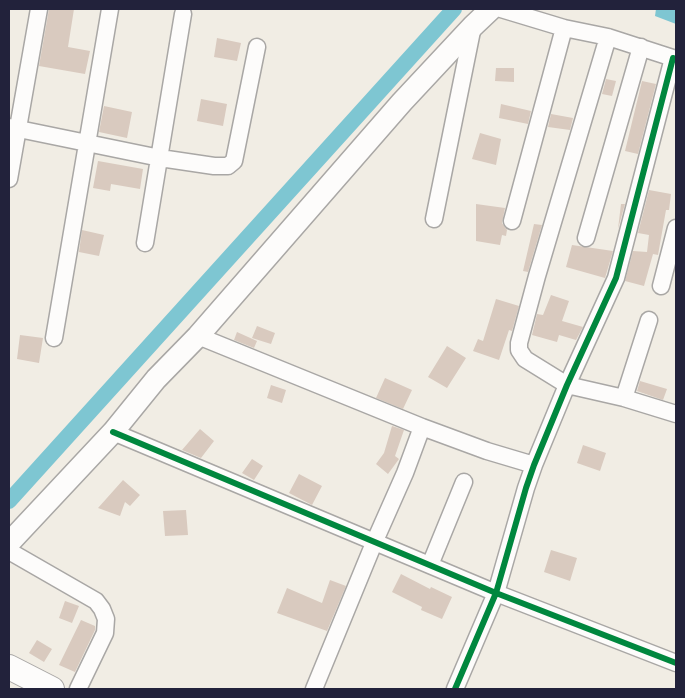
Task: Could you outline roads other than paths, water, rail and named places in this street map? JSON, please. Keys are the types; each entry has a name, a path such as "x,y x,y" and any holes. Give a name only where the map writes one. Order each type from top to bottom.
{"highway":[{"path":"9,668 52,689"}],"main road":[{"path":"9,543 114,432 156,379 198,336 402,102 490,9"}],"street":[{"path":"9,179 13,128 39,9"},
{"path":"54,338 110,9"},
{"path":"455,689 496,593 534,465 567,385 616,278 675,58 608,37 564,28 501,9"},
{"path":"145,243 183,14"},
{"path":"434,219 473,26"},
{"path":"512,221 564,28"},
{"path":"608,37 518,344 519,350 525,359 567,385 624,398 676,414"},
{"path":"13,128 160,158 214,166 228,166 233,163 257,47"},
{"path":"586,238 641,47"},
{"path":"661,286 676,228"},
{"path":"624,398 649,320"},
{"path":"198,336 422,427 487,451 534,465"},
{"path":"314,689 374,542 405,473 422,427"},
{"path":"114,432 496,593 676,663"},
{"path":"430,565 464,482"},
{"path":"9,551 96,602 102,609 106,619 105,634 78,689"}],"water":[{"path":"656,9 676,9 676,24 655,16"}],"waterway":[{"path":"9,501 454,9"}]}
